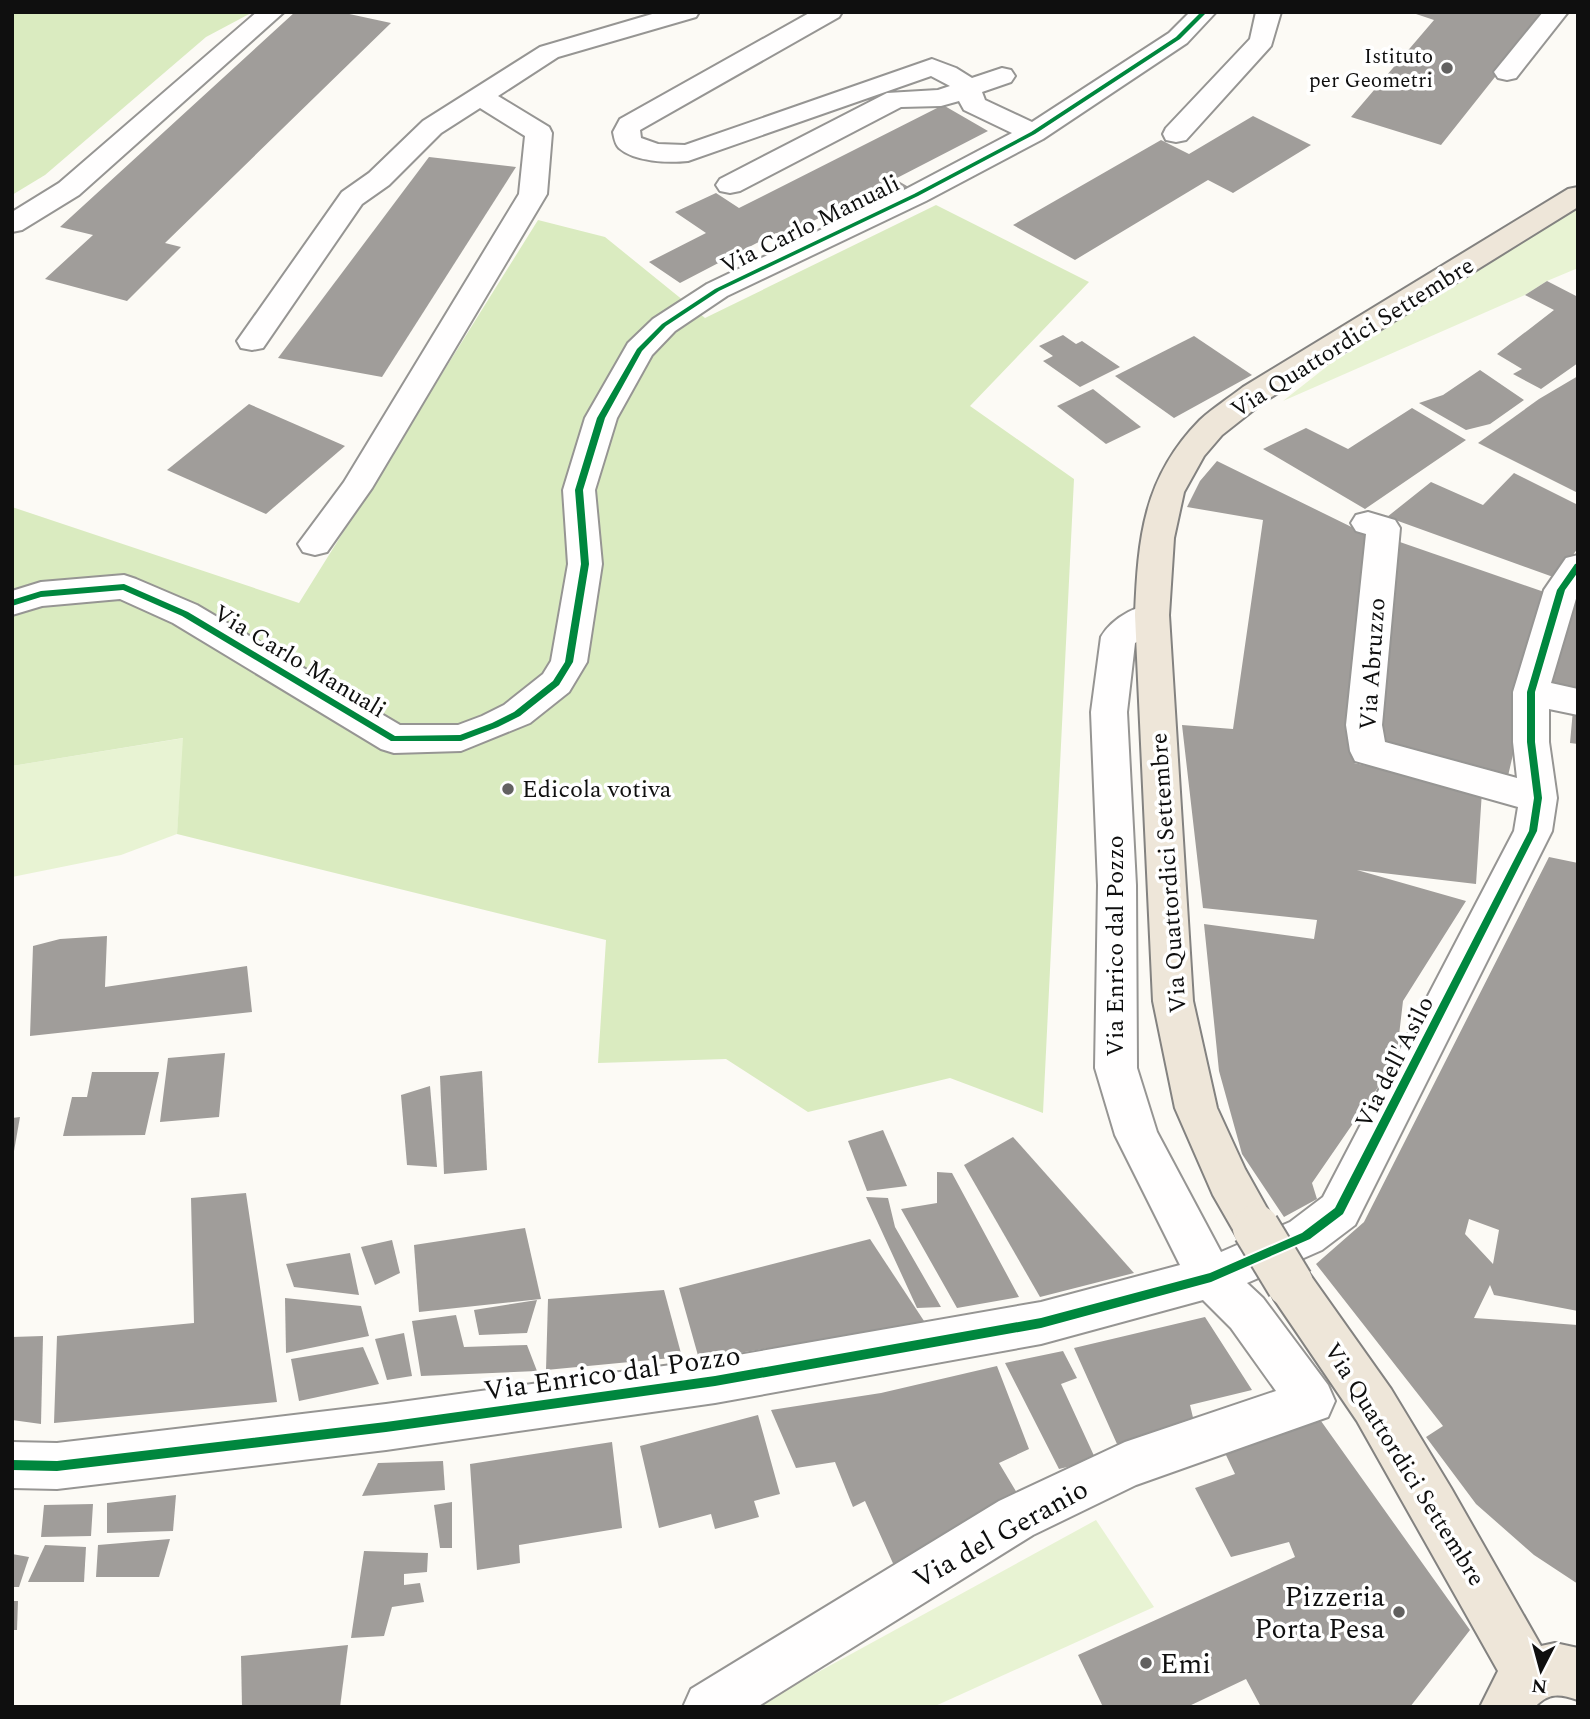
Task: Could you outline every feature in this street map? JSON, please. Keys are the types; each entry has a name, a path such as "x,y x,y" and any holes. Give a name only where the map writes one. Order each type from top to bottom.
{"main road":[{"name":"Via Quattordici Settembre","path":"1538,1686 1380,1416 1290,1284 1228,1181 1196,1108 1173,1001 1152,615 1160,513 1173,477 1210,428 1254,394 1578,195"}],"street":[{"path":"12,224 69,189 272,12"},
{"path":"252,341 352,198 379,179 432,127 549,52 687,12"},
{"path":"830,12 629,125 626,132 629,143 647,152 665,155 688,152 932,67 957,78 970,89 973,104 1033,132"},
{"name":"Via Carlo Manuali","path":"12,603 41,594 124,587 185,614 394,739 461,738 495,725 517,714 556,683 569,662 585,564 579,490 601,418 639,350 664,325 717,290 892,206 1033,132 1178,38 1204,12"},
{"path":"1176,134 1209,102 1262,41 1269,12"},
{"path":"1507,72 1556,12"},
{"path":"730,185 896,99 941,98 1002,76"},
{"path":"315,544 356,488 533,194 539,133 479,96"},
{"name":"Via Abruzzo","path":"1376,525 1364,725 1368,751 1538,798"},
{"name":"Via dell'Asilo","path":"1211,1276 1306,1236 1339,1211 1533,831 1538,798 1531,742 1531,692 1572,585"},
{"name":"Via Enrico dal Pozzo","path":"12,1465 57,1466 386,1427 715,1381 1041,1323 1211,1276 1136,1135 1116,1068 1117,885 1109,712 1118,637 1152,615"},
{"path":"1531,692 1578,702"},
{"name":"Via del Geranio","path":"709,1707 1016,1518 1125,1465 1311,1401 1247,1313 1211,1276"}],"green space":[{"path":"12,12 253,12 206,37 45,175 12,195"},
{"path":"936,205 1089,282 970,406 1074,479 1043,1113 950,1078 808,1112 726,1059 598,1063 606,940 177,834 183,738 12,766 12,507 299,603 538,220 605,237 705,318"},
{"path":"1578,205 1578,268 1547,281 1525,295 1283,401 1330,364"},
{"path":"184,738 177,834 121,855 12,877 12,766"},
{"path":"1096,1520 1154,1607 933,1707 754,1707"}],"building":[{"path":"295,12 340,12 391,23 165,243 181,247 127,301 45,279 93,235 60,227"},
{"name":"Istituto per Geometri","path":"1410,12 1545,14 1441,145 1351,117 1434,20"},
{"path":"943,105 988,131 895,179 912,189 872,211 854,200 784,236 776,233 680,283 649,262 706,233 675,212 716,193 739,208"},
{"path":"1253,116 1311,145 1233,193 1208,180 1075,260 1013,225 1161,140 1189,154"},
{"path":"429,157 516,167 382,377 278,358"},
{"path":"1547,281 1578,297 1578,363 1541,389 1513,374 1522,369 1497,354 1554,310 1525,295"},
{"path":"1063,335 1076,344 1082,341 1120,367 1080,387 1043,361 1053,356 1039,346"},
{"path":"1194,336 1252,375 1174,418 1115,376"},
{"path":"1480,370 1524,400 1490,424 1466,430 1419,403 1443,395"},
{"path":"1578,376 1578,493 1478,443 1539,399"},
{"path":"1093,389 1141,427 1106,444 1057,406"},
{"path":"249,404 345,446 266,514 167,470"},
{"path":"1412,408 1466,440 1365,509 1263,449 1306,428 1348,449"},
{"path":"1217,461 1376,539 1354,763 1482,791 1476,884 1357,870 1466,901 1403,1001 1396,1061 1312,1183 1317,1199 1284,1217 1242,1154 1219,1071 1204,924 1314,939 1317,920 1203,908 1182,725 1233,729 1263,520 1187,507 1200,481"},
{"path":"1514,473 1578,505 1578,548 1556,578 1387,517 1431,482 1483,505"},
{"path":"1397,541 1550,594 1508,776 1380,740"},
{"path":"1570,597 1578,601 1578,698 1544,691"},
{"path":"1573,710 1578,711 1578,744 1570,743"},
{"path":"1549,857 1578,863 1578,1311 1494,1295 1490,1285 1474,1318 1578,1325 1578,1584 1534,1555 1476,1504 1426,1437 1443,1426 1316,1264 1364,1222","holes":["1469,1219 1499,1230 1493,1264 1465,1234"]},
{"path":"107,936 105,987 247,966 252,1012 30,1036 33,946 60,939"},
{"path":"225,1053 219,1117 160,1122 168,1058"},
{"path":"482,1071 487,1170 444,1174 440,1076"},
{"path":"92,1072 159,1072 145,1135 63,1136 72,1097 87,1097"},
{"path":"430,1086 437,1167 407,1165 401,1095"},
{"path":"20,1117 14,1151 12,1151 12,1118"},
{"path":"883,1130 907,1186 867,1191 848,1141"},
{"path":"1013,1137 1134,1273 1040,1297 964,1165"},
{"path":"937,1172 952,1173 1019,1297 957,1308 901,1209 937,1203"},
{"path":"246,1193 277,1402 54,1423 57,1336 194,1323 191,1198"},
{"path":"866,1197 888,1198 895,1227 941,1307 917,1308"},
{"path":"525,1228 541,1299 419,1312 414,1245"},
{"path":"870,1239 926,1324 699,1359 679,1288"},
{"path":"392,1240 400,1273 375,1285 361,1247"},
{"path":"350,1253 359,1295 294,1287 286,1264"},
{"path":"664,1290 682,1357 546,1370 548,1299"},
{"path":"285,1298 361,1306 369,1336 286,1353"},
{"path":"537,1300 527,1333 479,1335 474,1310"},
{"path":"456,1315 464,1347 527,1345 537,1371 421,1376 412,1321"},
{"path":"1205,1317 1252,1390 1190,1405 1196,1430 1117,1444 1074,1348"},
{"path":"404,1333 412,1376 387,1380 375,1339"},
{"path":"43,1336 41,1424 12,1420 12,1337"},
{"path":"363,1347 379,1384 299,1401 291,1359"},
{"path":"1063,1351 1077,1378 1061,1384 1096,1460 1059,1469 1005,1363"},
{"path":"997,1366 1029,1449 999,1463 1017,1493 955,1527 896,1570 865,1501 853,1507 835,1462 796,1468 771,1410 881,1393"},
{"path":"758,1415 780,1494 754,1501 759,1517 715,1529 711,1514 659,1528 640,1446"},
{"path":"1321,1421 1470,1630 1410,1707 1261,1707 1246,1679 1187,1707 1103,1707 1078,1655 1295,1557 1289,1542 1231,1557 1195,1488 1235,1474 1225,1453"},
{"path":"612,1442 622,1528 519,1545 520,1563 477,1570 470,1464"},
{"path":"443,1461 445,1490 362,1496 378,1463"},
{"path":"176,1495 173,1531 107,1533 107,1503"},
{"path":"452,1502 452,1548 440,1548 434,1505"},
{"path":"93,1504 91,1536 41,1537 44,1505"},
{"path":"170,1539 159,1577 96,1577 98,1545"},
{"path":"45,1545 86,1547 84,1582 28,1582"},
{"path":"364,1551 428,1553 427,1572 404,1574 404,1585 420,1583 424,1602 392,1607 384,1636 351,1638"},
{"path":"12,1554 29,1557 19,1587 12,1587"},
{"path":"12,1601 18,1601 17,1630 12,1630"},
{"path":"348,1645 340,1707 242,1707 241,1656"}],"cycle path":[{"path":"12,603 41,594 124,587 185,614 394,739 461,738 495,725 517,714 556,683 569,662 585,564 579,490 601,418 639,350 664,325 717,290 916,195 1033,133 1178,38 1204,12"},
{"path":"12,1465 57,1466 386,1427 715,1381 1041,1323 1211,1277 1306,1236 1339,1211 1533,831 1538,798 1531,742 1531,692 1561,590 1578,566"}],"place":[{"name":"Istituto per Geometri","path":"1447,68"},
{"name":"Edicola votiva","path":"508,789"},
{"name":"Pizzeria Porta Pesa","path":"1399,1612"},
{"name":"Emi","path":"1146,1663"}]}
